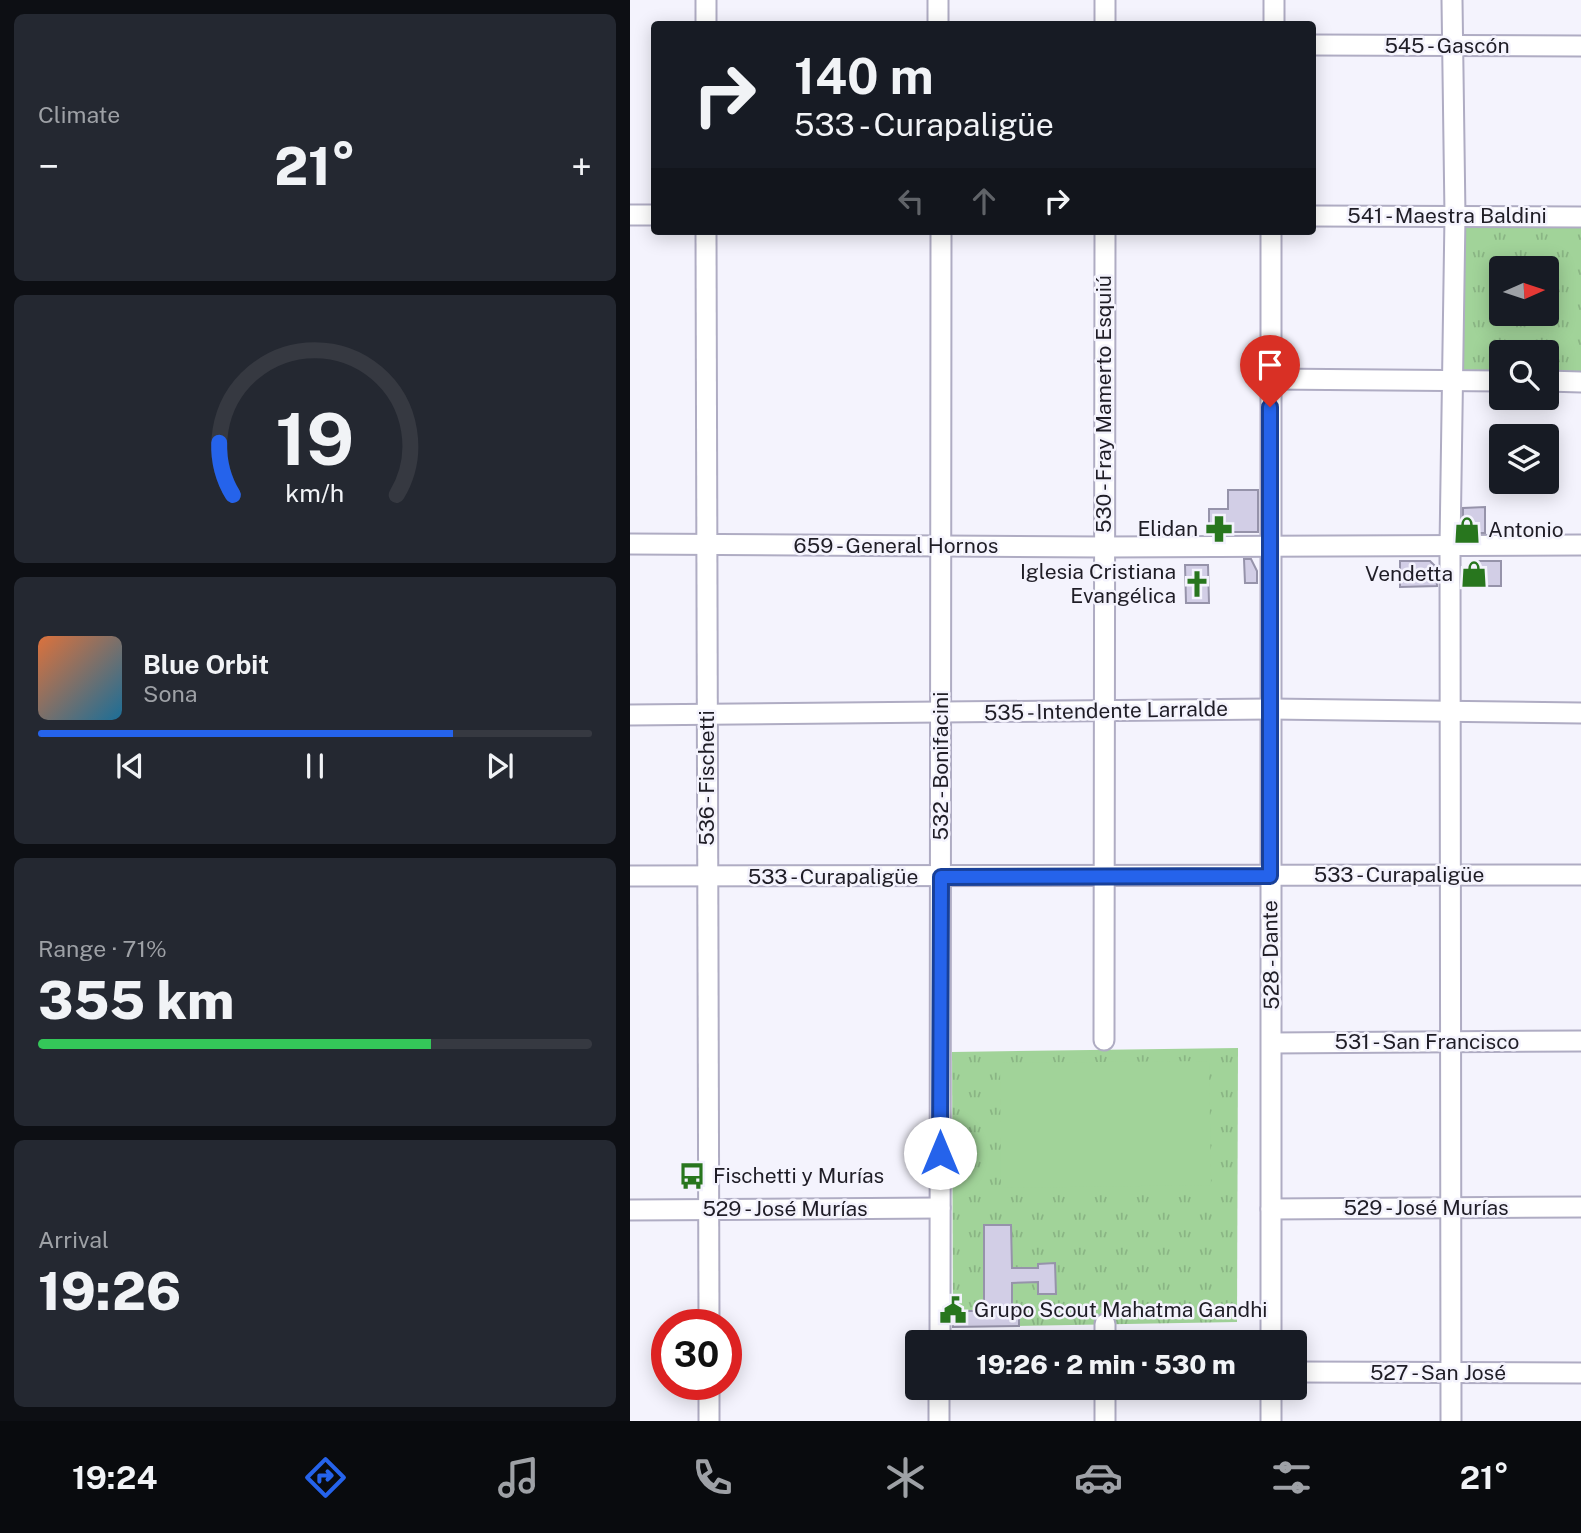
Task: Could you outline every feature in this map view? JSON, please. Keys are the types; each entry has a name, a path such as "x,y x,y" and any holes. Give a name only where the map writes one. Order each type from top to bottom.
{"street":[{"path":"706,0 706,21"},
{"path":"938,0 939,21"},
{"path":"1105,0 1105,21"},
{"path":"1274,0 1274,21"},
{"path":"1451,1421 1450,545 1455,216 1452,0"},
{"name":"545 - Gascón","path":"1316,46 1581,46"},
{"path":"630,215 651,215"},
{"name":"541 - Maestra Baldini","path":"1316,216 1581,216"},
{"name":"536 - Fischetti","path":"706,235 709,1309"},
{"name":"532 - Bonifacini","path":"940,1330 941,235"},
{"name":"530 - Fray Mamerto Esquiú","path":"1104,1040 1102,711 1105,235"},
{"name":"528 - Dante","path":"1271,235 1271,1330"},
{"path":"1270,379 1489,381"},
{"path":"1559,381 1581,382"},
{"name":"659 - General Hornos","path":"630,544 1104,547 1581,545"},
{"name":"535 - Intendente Larralde","path":"630,715 1270,709 1581,713"},
{"name":"533 - Curapaligüe","path":"630,876 1581,875"},
{"name":"531 - San Francisco","path":"1272,1043 1581,1041"},
{"name":"529 - José Murías","path":"1271,1209 1581,1207"},
{"name":"529 - José Murías","path":"630,1210 940,1208"},
{"name":"527 - San José","path":"1307,1372 1581,1373"},
{"path":"709,1400 709,1421"},
{"path":"939,1400 939,1421"},
{"path":"1105,1400 1105,1421"},
{"path":"1271,1400 1271,1421"}],"green space":[{"path":"1581,220 1581,373 1559,373 1559,340 1489,340 1489,373 1461,373 1460,221"},
{"path":"1238,1048 1237,1322 953,1327 952,1052"},
{"path":"1209,1061 1211,1185 1001,1188 1000,1063"}],"building":[{"path":"1228,490 1258,490 1258,532 1209,532 1209,509 1228,509"},
{"path":"1485,507 1485,533 1465,533 1463,508"},
{"path":"1244,559 1251,559 1257,571 1257,583 1245,583"},
{"path":"1400,561 1430,561 1436,567 1437,586 1400,587"},
{"path":"1472,561 1501,561 1501,586 1482,586 1482,581 1466,582 1466,568"},
{"name":"Iglesia Cristiana Evangélica","path":"1185,565 1208,565 1209,603 1186,603"},
{"path":"984,1225 1011,1225 1012,1268 1038,1268 1038,1264 1055,1263 1056,1294 1038,1294 1038,1282 1012,1283 1012,1310 1019,1310 1019,1326 953,1327 953,1311 984,1311"}],"place":[{"name":"Elidan","path":"1219,529"},
{"name":"Antonio","path":"1467,530"},
{"name":"Vendetta","path":"1474,574"},
{"name":"Iglesia Cristiana Evangélica","path":"1197,584"},
{"name":"Fischetti y Murías","path":"692,1176"},
{"name":"Grupo Scout Mahatma Gandhi","path":"953,1310"}],"route":[{"path":"940,1153 941,877 1270,876 1270,407"}]}
